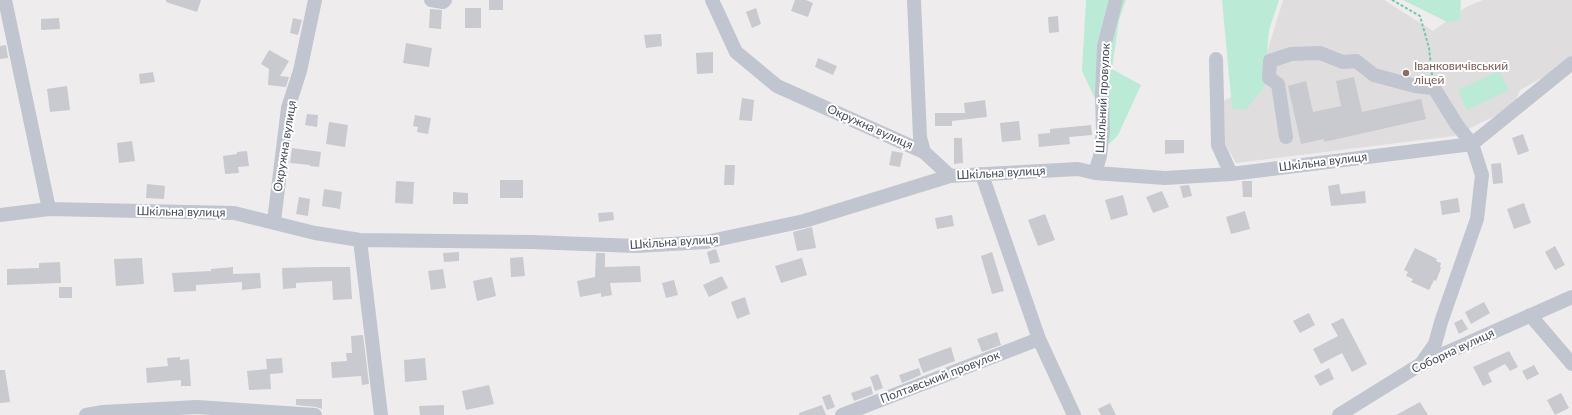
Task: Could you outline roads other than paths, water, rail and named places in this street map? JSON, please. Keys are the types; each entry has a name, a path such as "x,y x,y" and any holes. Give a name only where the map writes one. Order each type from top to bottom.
{"street":[{"path":"5,0 48,209"},
{"name":"Окружна вулиця","path":"274,222 288,108 300,71 315,0"},
{"path":"431,0 442,2 445,0"},
{"name":"Окружна вулиця","path":"712,0 736,52 777,86 924,152"},
{"name":"Окружна вулиця","path":"914,0 920,137 924,152"},
{"name":"Шкільний провулок","path":"1095,173 1100,156 1102,131 1104,46 1116,0"},
{"path":"1286,137 1278,84 1269,78 1270,61 1291,54 1320,53 1343,62 1356,61 1374,75 1415,86 1434,88 1457,125 1472,144 1482,175 1477,219 1441,322 1436,344 1421,364"},
{"path":"1216,59 1218,144 1230,174"},
{"path":"1472,144 1572,63"},
{"name":"Шкільна вулиця","path":"0,215 48,209 234,213 315,233 360,240 532,242 636,246 706,242 804,221 950,176 982,176 1078,169 1095,173 1165,178 1230,174 1472,144"},
{"path":"924,152 950,176"},
{"path":"982,176 1039,339 1074,415"},
{"path":"360,240 381,415"},
{"name":"Соборна вулиця","path":"1347,413 1421,364 1572,297"},
{"path":"1530,315 1572,364"},
{"name":"Полтавський провулок","path":"842,415 1039,339"},
{"path":"86,415 103,412 197,407 315,415"}],"place":[{"name":"Іванковичівський ліцей","path":"1406,73"}]}
